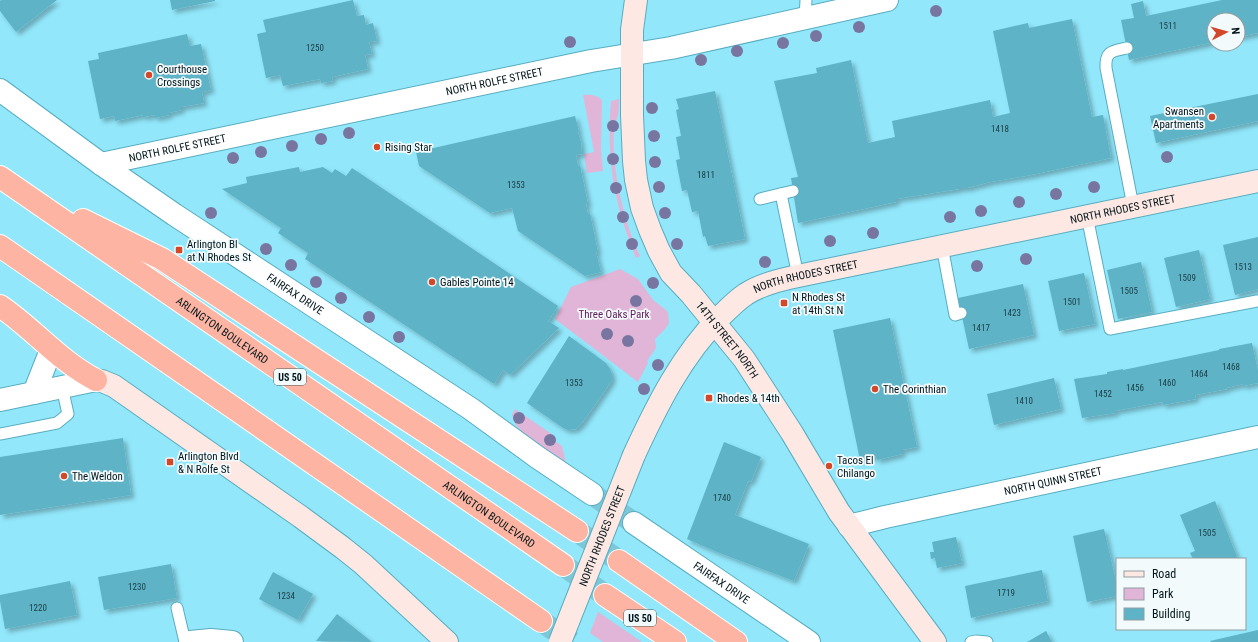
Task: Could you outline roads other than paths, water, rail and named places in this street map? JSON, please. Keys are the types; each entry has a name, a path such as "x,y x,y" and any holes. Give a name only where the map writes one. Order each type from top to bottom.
{"highway":[{"path":"8,182 162,259 577,531"},
{"name":"ARLINGTON BOULEVARD","path":"8,182 563,565"},
{"path":"0,246 541,621"},
{"path":"0,306 34,332 51,350 74,368 96,380"},
{"path":"619,561 736,642"},
{"name":"US 50","path":"605,595 674,642"}],"street":[{"name":"14TH STREET NORTH","path":"636,0 632,30 632,115 634,161 636,180 645,216 656,246 668,268 744,359 792,433 830,500 935,642"},
{"name":"NORTH ROLFE STREET","path":"101,164 591,62 671,48 805,9 883,0"},
{"name":"FAIRFAX DRIVE","path":"0,90 101,164 477,413 537,457 592,494"},
{"name":"NORTH RHODES STREET","path":"560,642 634,455 653,415 675,376 686,360 715,323 734,303 749,292 771,282 798,276 1258,181"},
{"path":"34,393 51,350"},
{"path":"0,400 96,380 114,386 307,521 363,564 447,642"},
{"name":"NORTH QUINN STREET","path":"849,526 872,519 1258,438"},
{"name":"FAIRFAX DRIVE","path":"634,523 809,642"},
{"path":"190,642 211,640 232,642"}],"lane":[{"path":"1127,48 1112,51 1106,59 1106,68 1133,206"},
{"path":"760,198 793,192"},
{"path":"781,194 798,276"},
{"path":"1087,216 1110,329 1257,301"},
{"path":"942,246 955,315 961,313"},
{"path":"0,434 57,423 68,414 62,387"},
{"path":"177,608 185,642"},
{"path":"971,642 987,642"}],"tunnel":[{"path":"592,494 634,523"},
{"path":"577,531 619,561"},
{"path":"563,565 605,595"},
{"path":"541,621 572,642"}],"place":[{"name":"Courthouse Crossings","path":"149,75"},
{"name":"Swansen Apartments","path":"1212,117"},
{"name":"Rising Star","path":"377,147"},
{"name":"Arlington Bl at N Rhodes St","path":"179,250"},
{"name":"Gables Pointe 14","path":"432,282"},
{"name":"N Rhodes St at 14th St N","path":"784,303"},
{"name":"The Corinthian","path":"875,389"},
{"name":"Rhodes & 14th","path":"709,398"},
{"name":"Arlington Blvd & N Rolfe St","path":"170,462"},
{"name":"Tacos El Chilango","path":"829,466"},
{"name":"The Weldon","path":"64,476"}],"park label":[{"name":"Three Oaks Park","path":"614,314"}]}
